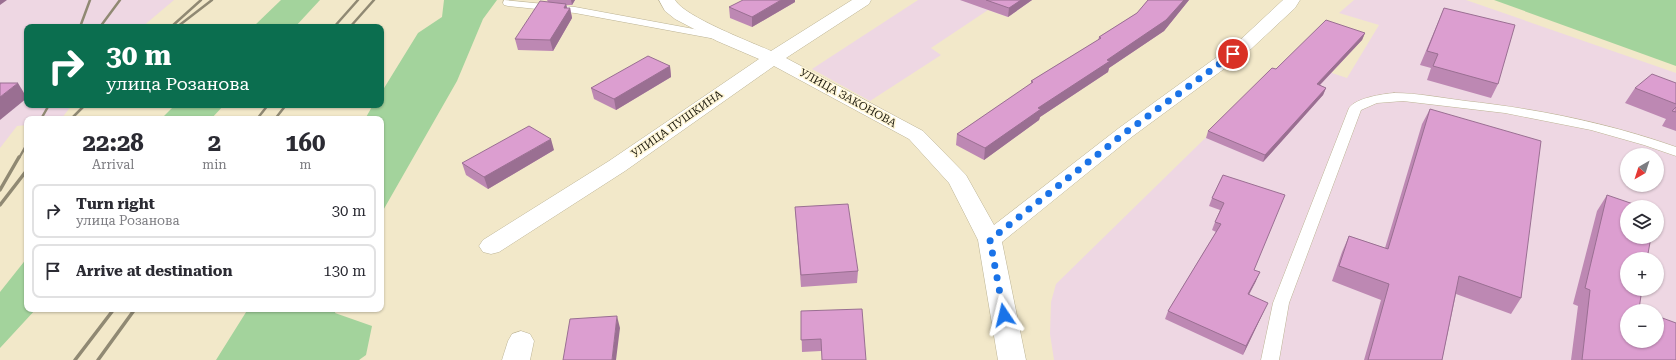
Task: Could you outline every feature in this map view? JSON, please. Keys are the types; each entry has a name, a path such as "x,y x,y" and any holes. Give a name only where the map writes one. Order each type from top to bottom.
{"street":[{"name":"УЛИЦА ЗАКОНОВА","path":"667,0 671,7 681,15 723,37 792,67 916,135 958,180 990,240 1012,360"},
{"name":"УЛИЦА ПУШКИНА","path":"491,246 617,166 771,58 863,0"},
{"path":"990,240 1126,132 1244,45 1292,0"}],"lane":[{"path":"509,0 508,2 575,10 723,37"},
{"path":"1270,360 1270,349 1281,304 1355,108 1378,98 1413,98 1460,103 1565,121 1629,137 1676,152"}],"shaded area":[{"path":"0,0 174,0 146,24 24,24 24,108 70,108 63,116 24,116 24,125 17,126 0,148"},
{"path":"918,0 1032,0 1008,17 988,10 931,48 941,55 870,101 812,69"},
{"path":"1354,0 1466,0 1676,73 1676,360 1054,360 1050,334 1051,302 1056,284 1287,58 1347,78 1379,25 1339,13"}],"green space":[{"path":"281,0 320,0 298,24 256,24"},
{"path":"444,0 497,0 483,19 457,81 384,209 384,116 367,116 371,108 384,108 384,88 418,33 442,17"},
{"path":"1494,0 1676,0 1676,66"},
{"path":"172,108 221,108 214,116 164,116"},
{"path":"24,262 24,312 33,312 0,348 0,292"},
{"path":"246,312 335,312 372,326 366,355 359,360 216,360"}],"building":[{"path":"743,0 781,0 752,17 729,7"},
{"path":"986,0 1021,0 1009,8"},
{"path":"1148,0 1184,0 1166,20 1107,60 1110,61 1038,108 1041,109 985,148 957,134 1033,82 1031,81 1101,38 1099,37 1137,13"},
{"path":"540,1 566,4 564,8 570,8 550,40 515,39"},
{"path":"1444,8 1515,25 1498,84 1433,66 1438,54 1427,51"},
{"path":"1326,20 1365,33 1317,84 1326,88 1265,155 1208,131 1272,68 1276,69"},
{"path":"648,56 670,66 614,99 591,88"},
{"path":"1652,74 1676,83 1676,104 1635,88"},
{"path":"0,83 18,83 0,97"},
{"path":"1430,109 1541,141 1521,298 1459,276 1442,360 1368,360 1389,284 1339,266 1349,236 1388,249"},
{"path":"529,126 551,139 484,177 462,163"},
{"path":"1223,175 1285,195 1254,270 1260,272 1248,294 1268,303 1246,346 1168,311 1221,224 1215,222 1224,203 1212,198"},
{"path":"1607,195 1622,200 1620,200 1620,244 1650,244 1648,252 1620,252 1620,296 1641,296 1640,304 1620,304 1620,348 1664,348 1664,319 1676,323 1676,360 1582,360 1590,290 1585,288"},
{"path":"848,204 858,271 801,275 795,207"},
{"path":"862,309 866,360 822,360 821,339 801,340 801,311"},
{"path":"617,316 612,360 563,360 570,319"}],"railway":[{"path":"81,24 90,0"},
{"path":"102,24 120,0"},
{"path":"174,24 201,0"},
{"path":"181,24 212,0"},
{"path":"337,24 358,0"},
{"path":"353,24 374,0"},
{"path":"43,116 47,108"},
{"path":"74,116 82,108"},
{"path":"259,116 266,108"},
{"path":"277,116 284,108"},
{"path":"19,158 24,149"},
{"path":"0,190 19,157"},
{"path":"0,205 24,174"},
{"path":"75,360 112,312"},
{"path":"98,360 133,312"}],"route":[{"path":"1004,315 990,240 1126,132 1233,54"}]}
